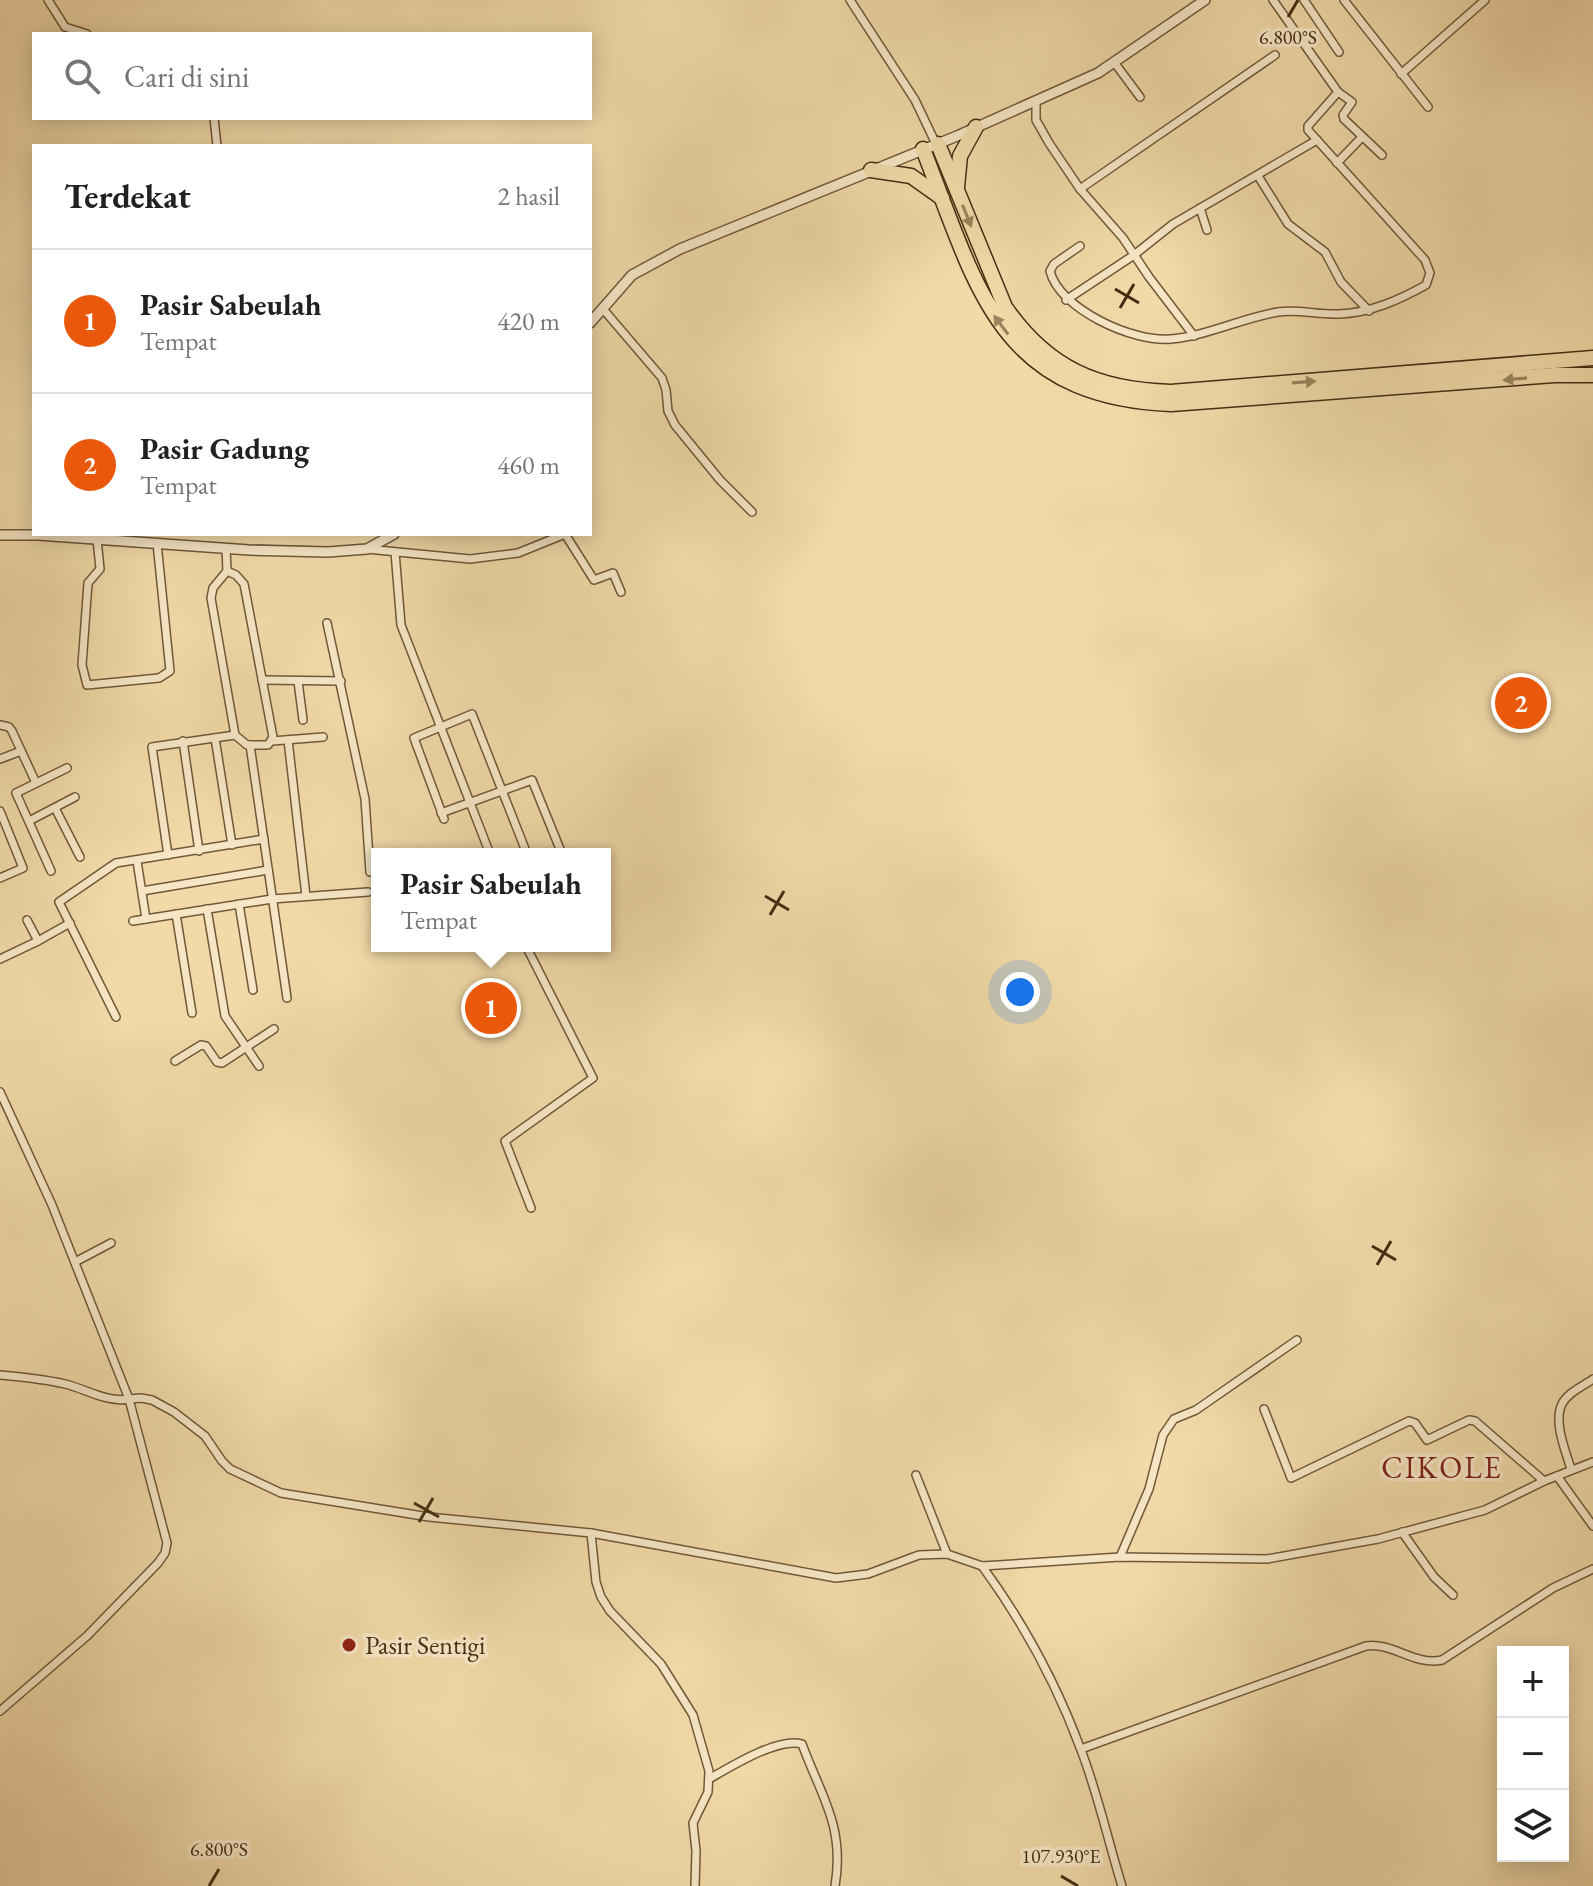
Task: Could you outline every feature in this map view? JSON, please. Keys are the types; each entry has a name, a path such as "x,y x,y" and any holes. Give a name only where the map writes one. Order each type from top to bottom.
{"highway":[{"path":"956,190 960,156 976,127"},
{"path":"933,146 956,190 993,282 1021,331 1042,352 1091,380 1141,392 1171,392 1555,368 1593,374"},
{"path":"933,146 942,198 978,290 1010,338 1033,359 1059,375 1113,398 1171,404 1555,368 1593,356"},
{"path":"871,170 911,176 942,198"}],"street":[{"path":"48,0 65,27 81,32"},
{"path":"850,0 915,100 933,146"},
{"path":"592,321 632,275 680,249 933,146 1098,73 1205,0"},
{"path":"1273,0 1338,92 1352,102 1343,117 1382,155"},
{"path":"1304,0 1339,52"},
{"path":"1344,0 1428,107"},
{"path":"1401,74 1485,0"},
{"path":"1080,189 1275,55"},
{"path":"1114,62 1140,97"},
{"path":"1080,246 1051,268 1056,286 1066,300 1093,317 1148,337 1168,340 1282,312 1339,314 1369,311 1422,287 1430,273 1425,260 1307,127 1338,92"},
{"path":"1036,101 1036,120 1040,129 1080,189 1194,336"},
{"path":"214,120 217,144"},
{"path":"1337,163 1362,137"},
{"path":"1066,300 1134,255 1173,224 1317,140"},
{"path":"1258,176 1288,224 1325,252 1341,282 1369,311"},
{"path":"1200,208 1207,230"},
{"path":"603,309 662,378 668,411 675,425 720,480 752,512"},
{"path":"0,535 314,552 367,549 470,559 518,553 560,536"},
{"path":"367,549 390,536"},
{"path":"566,536 594,580 613,573 621,592"},
{"path":"97,539 100,569 89,580 82,665 87,685 159,678 170,671 157,543"},
{"path":"226,548 227,571 213,588 211,598 235,735 250,745 323,737"},
{"path":"395,552 401,625 488,848"},
{"path":"227,571 244,584 272,741"},
{"path":"327,623 365,799 370,872"},
{"path":"262,680 341,681"},
{"path":"298,681 303,720"},
{"path":"525,848 502,791 472,714 414,738 442,816 471,802 502,791 532,780 560,848"},
{"path":"0,725 9,727 36,783"},
{"path":"168,855 152,747 235,735"},
{"path":"215,738 232,845"},
{"path":"288,740 306,896"},
{"path":"183,741 199,851"},
{"path":"250,745 287,998"},
{"path":"0,759 21,751"},
{"path":"51,871 16,793 67,768"},
{"path":"29,821 75,797"},
{"path":"55,808 80,857"},
{"path":"0,811 23,868 0,878"},
{"path":"0,840 10,835"},
{"path":"116,1017 59,902 107,867 264,839"},
{"path":"137,861 146,919"},
{"path":"142,891 268,870"},
{"path":"133,921 272,899 368,892"},
{"path":"239,904 253,990"},
{"path":"207,909 225,1016 259,1066"},
{"path":"176,914 192,1013"},
{"path":"27,920 38,941"},
{"path":"0,959 70,923"},
{"path":"529,952 593,1078 505,1141 531,1208"},
{"path":"175,1061 199,1045 206,1046 217,1062 222,1063 274,1029"},
{"path":"0,1092 52,1205 129,1399 166,1532 165,1553 87,1636 0,1711"},
{"path":"75,1262 111,1243"},
{"path":"1120,1557 1149,1489 1163,1435 1174,1419 1196,1410 1297,1340"},
{"path":"0,1375 37,1378 75,1386 120,1401 152,1400 174,1412 205,1436 230,1469 281,1493 442,1518 591,1533 836,1578 868,1574 919,1555 947,1554 982,1566 1120,1557 1267,1559 1402,1532 1485,1510 1544,1481 1593,1462"},
{"path":"1571,1469 1561,1434 1561,1405 1568,1396 1593,1379"},
{"path":"1264,1409 1291,1478 1409,1421 1415,1423 1427,1440 1469,1420 1475,1421 1544,1481"},
{"path":"916,1475 947,1554"},
{"path":"1557,1476 1593,1526"},
{"path":"1402,1532 1434,1577 1453,1595"},
{"path":"591,1533 596,1582 601,1597 610,1611 661,1664 693,1715 709,1779 706,1800 693,1823 695,1886"},
{"path":"982,1566 1034,1648 1081,1749 1122,1886"},
{"path":"1081,1749 1366,1646 1384,1646 1424,1661 1442,1660 1553,1588 1593,1569"},
{"path":"709,1779 752,1756 788,1743 802,1744 834,1820 838,1871 835,1886"}],"place":[{"name":"Pasir Gadung","path":"1521,703"},
{"name":"Pasir Sabeulah","path":"491,1008"},
{"name":"Pasir Sentigi","path":"349,1645"}],"district":[{"name":"CIKOLE","path":"1442,1468"}]}
